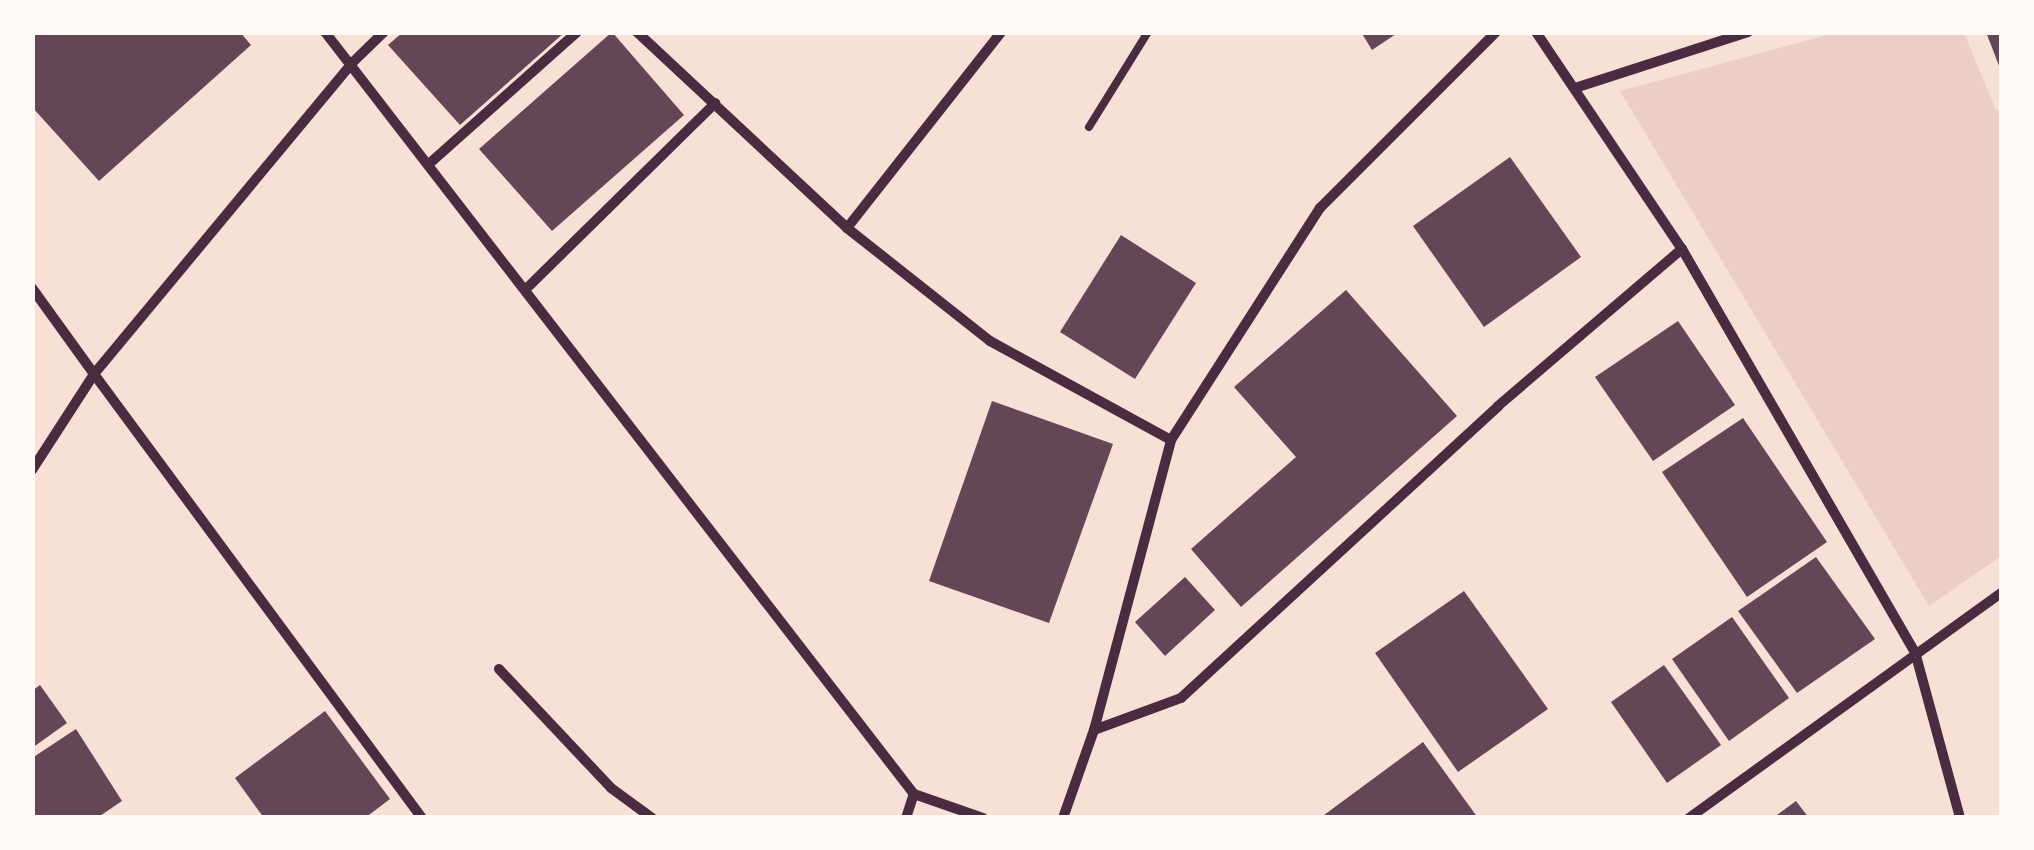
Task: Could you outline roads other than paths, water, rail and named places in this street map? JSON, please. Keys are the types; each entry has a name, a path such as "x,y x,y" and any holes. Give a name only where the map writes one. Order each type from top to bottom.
{"street":[{"path":"326,32 914,794 984,818"},
{"path":"32,470 94,374 352,62 384,32"},
{"path":"430,163 577,32"},
{"path":"638,32 847,228 990,341 1170,440"},
{"path":"847,228 1001,32"},
{"path":"1063,818 1094,730 1170,440 1320,208 1496,32"},
{"path":"1536,32 1682,248 1915,652 1960,818"},
{"path":"1575,88 1748,32"},
{"path":"527,288 716,103"},
{"path":"1094,730 1180,698 1498,406 1682,248"},
{"path":"32,288 422,818"},
{"path":"1689,818 2002,592"},
{"path":"500,669 611,788 652,818"},
{"path":"906,818 914,794"}],"lane":[{"path":"1090,127 1148,32"}]}
